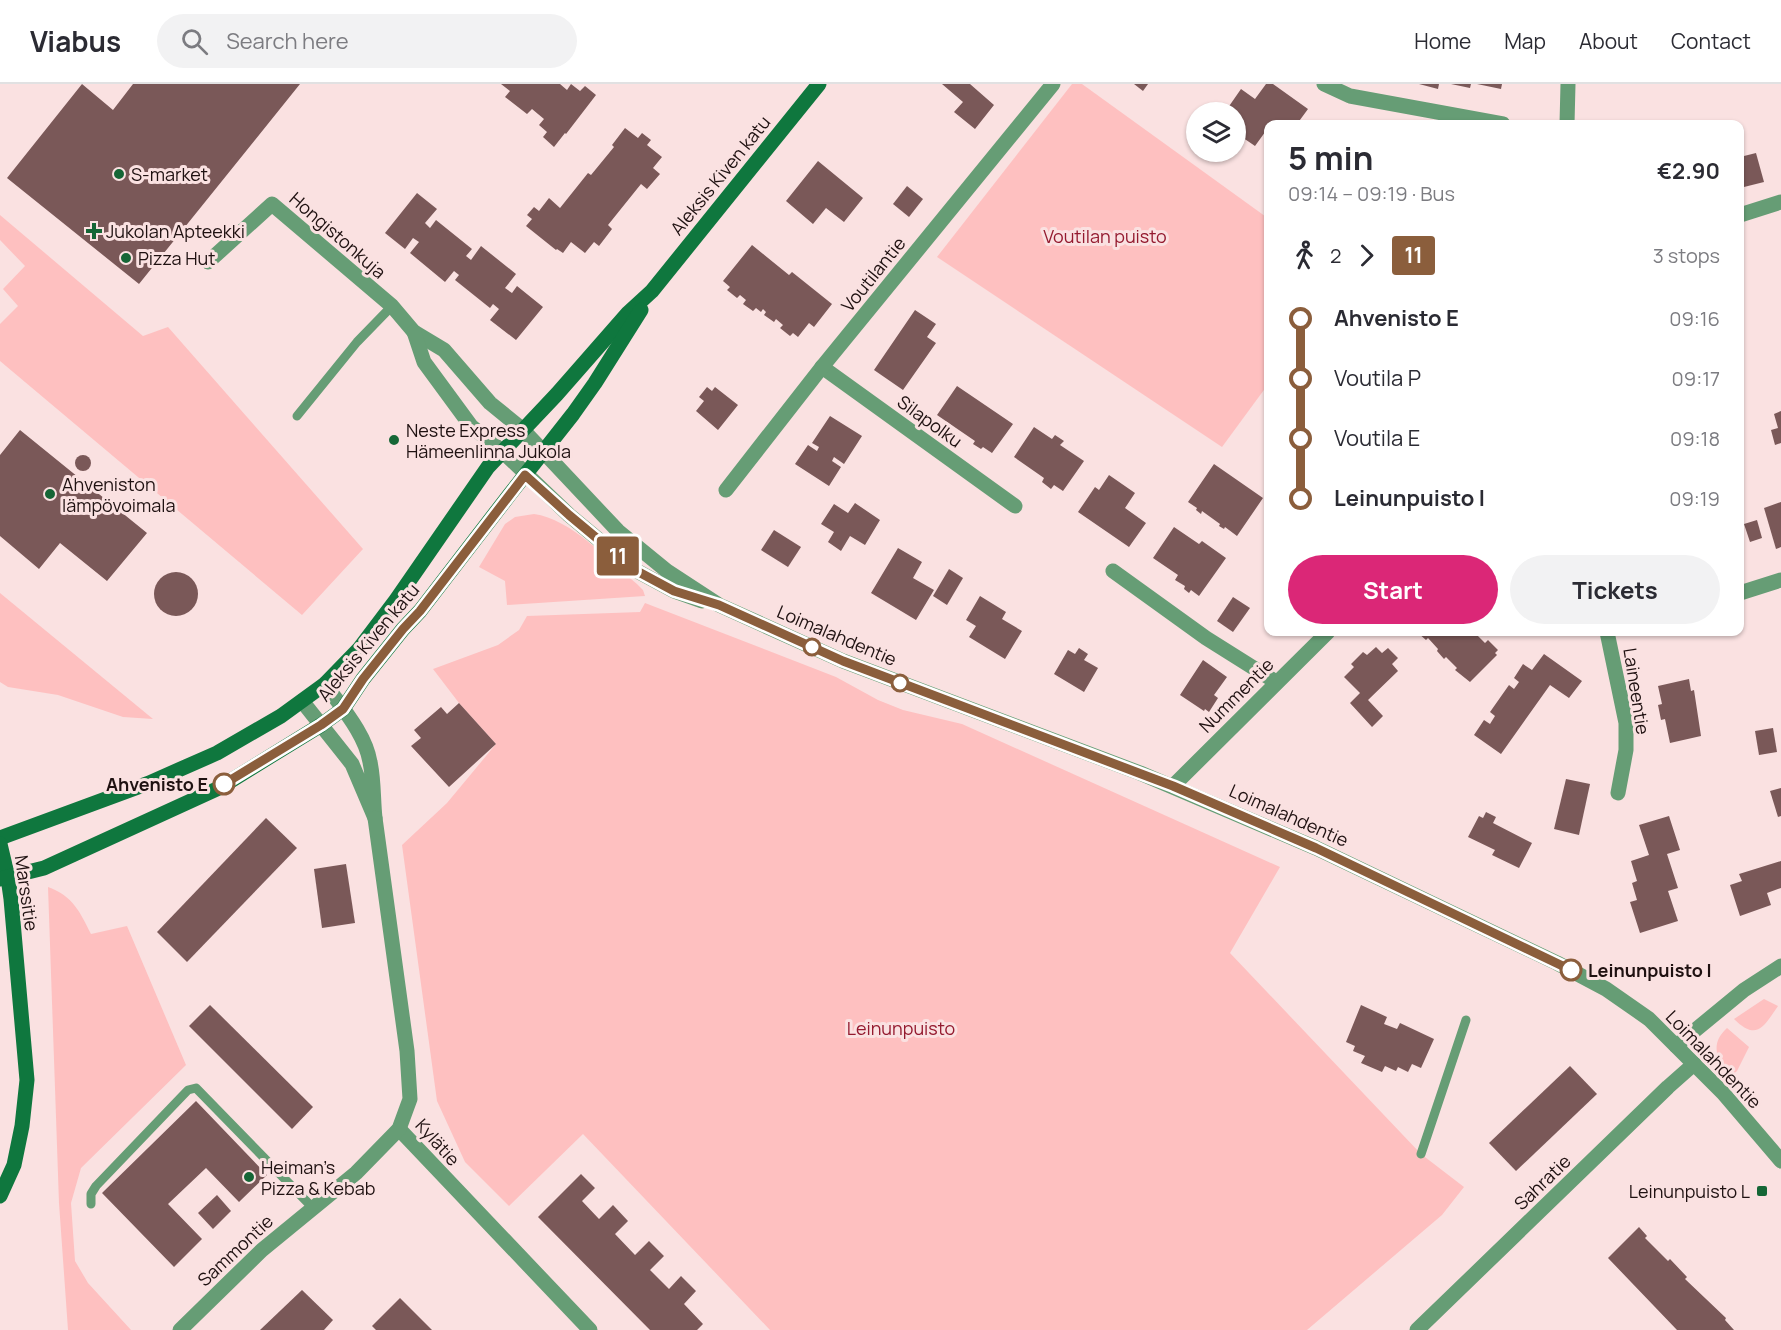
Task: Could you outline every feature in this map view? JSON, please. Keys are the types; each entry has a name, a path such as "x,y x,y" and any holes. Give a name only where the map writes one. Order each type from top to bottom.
{"main road":[{"name":"Aleksis Kiven katu","path":"0,838 149,783 217,753 281,716 326,684 359,649 396,600 488,468 628,313 651,291 819,84"},
{"name":"Aleksis Kiven katu","path":"4,878 44,868 219,788 343,709 363,679 420,611 595,383 651,291"},
{"name":"Marssitie","path":"0,844 27,1080 22,1126 14,1165 0,1196"}],"street":[{"name":"Voutilantie","path":"726,490 822,367 1053,84"},
{"path":"1324,84 1350,96 1481,120"},
{"path":"1567,120 1568,84"},
{"path":"1744,214 1781,202"},
{"name":"Hongistonkuja","path":"208,262 272,204 392,306 414,332 444,350 490,403 522,429"},
{"name":"Hongistonkuja","path":"414,332 424,362 471,426 502,451"},
{"name":"Silapolku","path":"822,367 1015,506"},
{"name":"Loimalahdentie","path":"522,429 600,513 634,545 667,571 719,605"},
{"name":"Loimalahdentie","path":"502,451 569,515 635,570 674,591 719,605 843,661 1173,786 1316,848 1557,963 1606,989 1640,1013 1676,1046 1723,1093 1781,1161"},
{"path":"1113,571 1206,638 1276,682"},
{"path":"1744,593 1781,580"},
{"name":"Nummentie","path":"1173,786 1324,636"},
{"name":"Laineentie","path":"1612,636 1626,723 1626,750 1618,793"},
{"name":"Kylätie","path":"326,684 360,735 370,761 375,818 407,1051 410,1100 399,1129 590,1330"},
{"name":"Kylätie","path":"302,701 351,764 375,818"},
{"path":"1676,1046 1744,990 1781,966"},
{"name":"Sahratie","path":"1417,1330 1694,1064"},
{"name":"Sammontie","path":"180,1330 262,1250 356,1173 399,1129"}],"lane":[{"path":"297,416 357,342 392,306"},
{"path":"1421,1154 1466,1020"},
{"path":"91,1204 91,1194 96,1186 188,1090 195,1088 313,1208"}],"green space":[{"name":"Voutilan puisto","path":"1072,84 1082,84 1186,159 1186,162 1190,162 1264,215 1264,390 1222,447 937,257"},
{"path":"0,215 143,336 168,327 363,549 302,615 0,361 0,324 18,306 3,289 25,266 0,240"},
{"path":"534,514 548,517 575,532 637,584 645,596 507,605 505,581 479,567 505,524 515,517"},
{"path":"0,593 153,719 123,717 58,695 8,687 0,682"},
{"name":"Leinunpuisto","path":"645,603 836,677 878,700 903,710 962,724 1280,867 1230,953 1421,1154 1464,1187 1442,1215 1307,1330 770,1330 583,1134 509,1206 465,1162 437,1101 402,845 447,803 496,744 459,703 433,669 498,645 519,630 527,616 640,612"},
{"path":"48,887 70,900 91,934 127,926 186,1065 81,1168 71,1203 75,1261 88,1283 131,1330 68,1330 59,1203"},
{"path":"1764,999 1778,1006 1759,1029 1749,1029 1734,1019"},
{"path":"1727,1028 1749,1047 1737,1071 1731,1076 1722,1072 1717,1048 1722,1033"}],"building":[{"path":"82,84 113,110 133,84 300,84 139,284 7,178"},
{"path":"501,84 560,84 567,90 571,84 580,91 585,86 596,95 554,147 543,137 547,132 539,125 544,119 532,109 527,114 505,97 510,91"},
{"path":"942,84 970,84 994,105 975,129 954,112 963,102"},
{"path":"1134,84 1148,84 1143,91"},
{"path":"1266,84 1273,84 1308,109 1300,120 1264,120 1264,134 1255,146 1246,140 1246,102 1232,102 1241,89 1255,99"},
{"path":"1419,84 1439,84 1438,89"},
{"path":"1451,84 1471,84 1470,88"},
{"path":"1477,84 1502,84 1501,89"},
{"path":"625,128 638,138 642,133 651,140 647,145 662,157 653,168 660,174 647,189 641,184 608,225 612,229 599,246 594,242 585,253 571,242 563,253 556,250 526,226 532,219 527,215 534,207 539,211 549,198 560,208 588,173 591,175 614,147 612,145"},
{"path":"1756,153 1764,182 1744,187 1744,156"},
{"path":"818,161 863,198 844,222 826,208 813,224 786,201"},
{"path":"907,186 923,199 909,217 893,204"},
{"path":"417,193 437,209 425,223 430,228 436,220 472,249 466,256 471,260 481,246 516,274 505,288 512,293 517,286 543,307 516,340 490,320 499,309 493,304 490,308 455,280 459,275 454,271 445,282 410,253 419,242 413,238 405,249 385,233"},
{"path":"752,245 789,275 792,272 832,304 814,327 809,323 798,337 793,333 790,336 780,328 783,325 776,319 774,322 764,315 766,312 763,309 761,312 756,308 753,311 743,304 746,300 740,295 737,298 727,290 730,287 723,281"},
{"path":"915,310 936,324 927,337 936,343 903,390 874,370"},
{"path":"957,386 1013,424 992,453 973,444 975,441 937,415"},
{"path":"707,387 712,391 715,387 738,405 718,430 696,411 704,401 699,397"},
{"path":"1781,411 1781,443 1775,445 1771,430 1778,428 1774,414"},
{"path":"830,416 862,436 844,464 834,457 832,461 841,467 829,486 795,464 808,445 817,451 819,447 812,443"},
{"path":"1034,427 1052,439 1055,435 1064,441 1060,445 1084,461 1063,491 1054,485 1051,489 1042,482 1044,478 1014,457"},
{"name":"Ahveniston lämpövoimala","path":"20,430 147,533 107,581 60,543 39,569 0,536 0,455"},
{"path":"83,455 91,463 83,471 75,463"},
{"path":"1214,464 1263,498 1237,536 1225,527 1224,529 1219,526 1220,524 1202,511 1201,514 1188,502"},
{"path":"1109,475 1135,493 1125,508 1146,523 1129,547 1078,512 1095,487 1099,490"},
{"path":"1781,502 1781,547 1776,549 1764,508"},
{"path":"855,503 880,520 865,545 850,536 841,551 828,542 834,532 821,524 834,504 848,513"},
{"path":"1757,520 1762,538 1750,542 1744,524"},
{"path":"1174,527 1199,544 1202,541 1226,558 1199,596 1191,590 1189,593 1184,589 1185,586 1175,580 1178,575 1153,558"},
{"path":"774,530 801,547 788,567 761,550"},
{"path":"898,548 922,562 913,578 934,590 916,620 871,593"},
{"path":"949,569 963,578 947,605 933,596"},
{"path":"176,572 191,579 198,594 191,609 176,616 161,609 154,594 161,579"},
{"path":"980,596 1006,612 1002,619 1022,631 1005,659 969,637 976,626 966,620"},
{"path":"1233,597 1250,608 1233,632 1217,621"},
{"path":"1421,636 1478,636 1485,643 1488,640 1498,650 1495,653 1497,655 1470,682 1455,670 1457,668 1446,657 1444,659 1428,638 1426,640"},
{"path":"1376,647 1382,653 1388,648 1398,658 1392,664 1398,671 1368,700 1383,716 1372,727 1350,703 1360,693 1344,677 1354,667 1351,664 1363,652 1367,655"},
{"path":"1079,648 1088,654 1084,660 1098,668 1084,692 1054,674 1068,650 1075,654"},
{"path":"1544,654 1582,681 1569,698 1550,685 1501,754 1474,735 1484,720 1490,724 1495,716 1490,712 1509,685 1514,689 1519,682 1514,678 1523,664 1532,670"},
{"path":"1203,660 1227,677 1214,695 1218,698 1209,712 1180,695"},
{"path":"1689,679 1691,691 1694,690 1701,736 1670,743 1665,719 1661,720 1658,705 1662,704 1658,686"},
{"path":"459,703 496,744 449,787 411,746 421,738 414,730 441,707 447,714"},
{"path":"1773,728 1777,752 1759,755 1755,731"},
{"path":"1566,779 1590,784 1579,835 1554,829"},
{"path":"1781,788 1781,816 1778,817 1770,791"},
{"path":"1486,812 1496,817 1493,823 1532,843 1519,868 1492,855 1495,850 1468,837 1479,816 1483,818"},
{"path":"1669,816 1680,850 1667,854 1678,888 1668,891 1678,921 1640,933 1630,902 1637,900 1632,883 1637,881 1631,861 1649,855 1639,825"},
{"path":"266,818 297,848 187,962 157,932"},
{"path":"1781,861 1781,888 1767,893 1771,905 1740,916 1730,885 1742,881 1739,874"},
{"path":"346,864 355,923 322,928 314,869"},
{"path":"210,1005 313,1107 292,1129 189,1026"},
{"path":"1361,1005 1387,1017 1384,1024 1397,1029 1400,1023 1434,1039 1421,1068 1412,1064 1408,1072 1398,1067 1396,1071 1385,1066 1382,1072 1361,1063 1365,1056 1353,1051 1355,1046 1346,1042"},
{"path":"1570,1066 1597,1094 1516,1171 1489,1143"},
{"path":"196,1101 267,1175 239,1202 206,1168 168,1204 202,1239 174,1267 102,1193"},
{"path":"581,1174 595,1188 582,1201 599,1219 613,1205 628,1221 615,1234 635,1255 649,1241 664,1256 650,1270 669,1289 681,1276 696,1291 684,1304 703,1324 697,1330 650,1330 538,1217"},
{"path":"217,1195 231,1211 213,1229 198,1213"},
{"path":"1639,1227 1647,1236 1645,1238 1668,1261 1670,1259 1687,1277 1685,1279 1726,1318 1725,1320 1734,1330 1677,1330 1608,1258"},
{"path":"302,1290 333,1320 324,1330 260,1330"},
{"path":"400,1298 432,1330 376,1330 372,1326"}],"bus line":[{"name":"11","path":"224,784 321,725 343,709 363,679 420,611 525,475 611,551 658,584 703,602 719,605 843,661 1173,786 1316,848 1571,970"}],"place":[{"name":"S-market","path":"119,174"},
{"name":"Jukolan Apteekki","path":"94,231"},
{"name":"Pizza Hut","path":"126,258"},
{"name":"Neste Express Hämeenlinna Jukola","path":"394,440"},
{"name":"Ahveniston lämpövoimala","path":"50,494"},
{"name":"Ahvenisto E","path":"224,784"},
{"name":"Leinunpuisto I","path":"1571,970"},
{"name":"Heiman’s Pizza & Kebab","path":"249,1177"},
{"name":"Leinunpuisto L","path":"1762,1191"}]}
